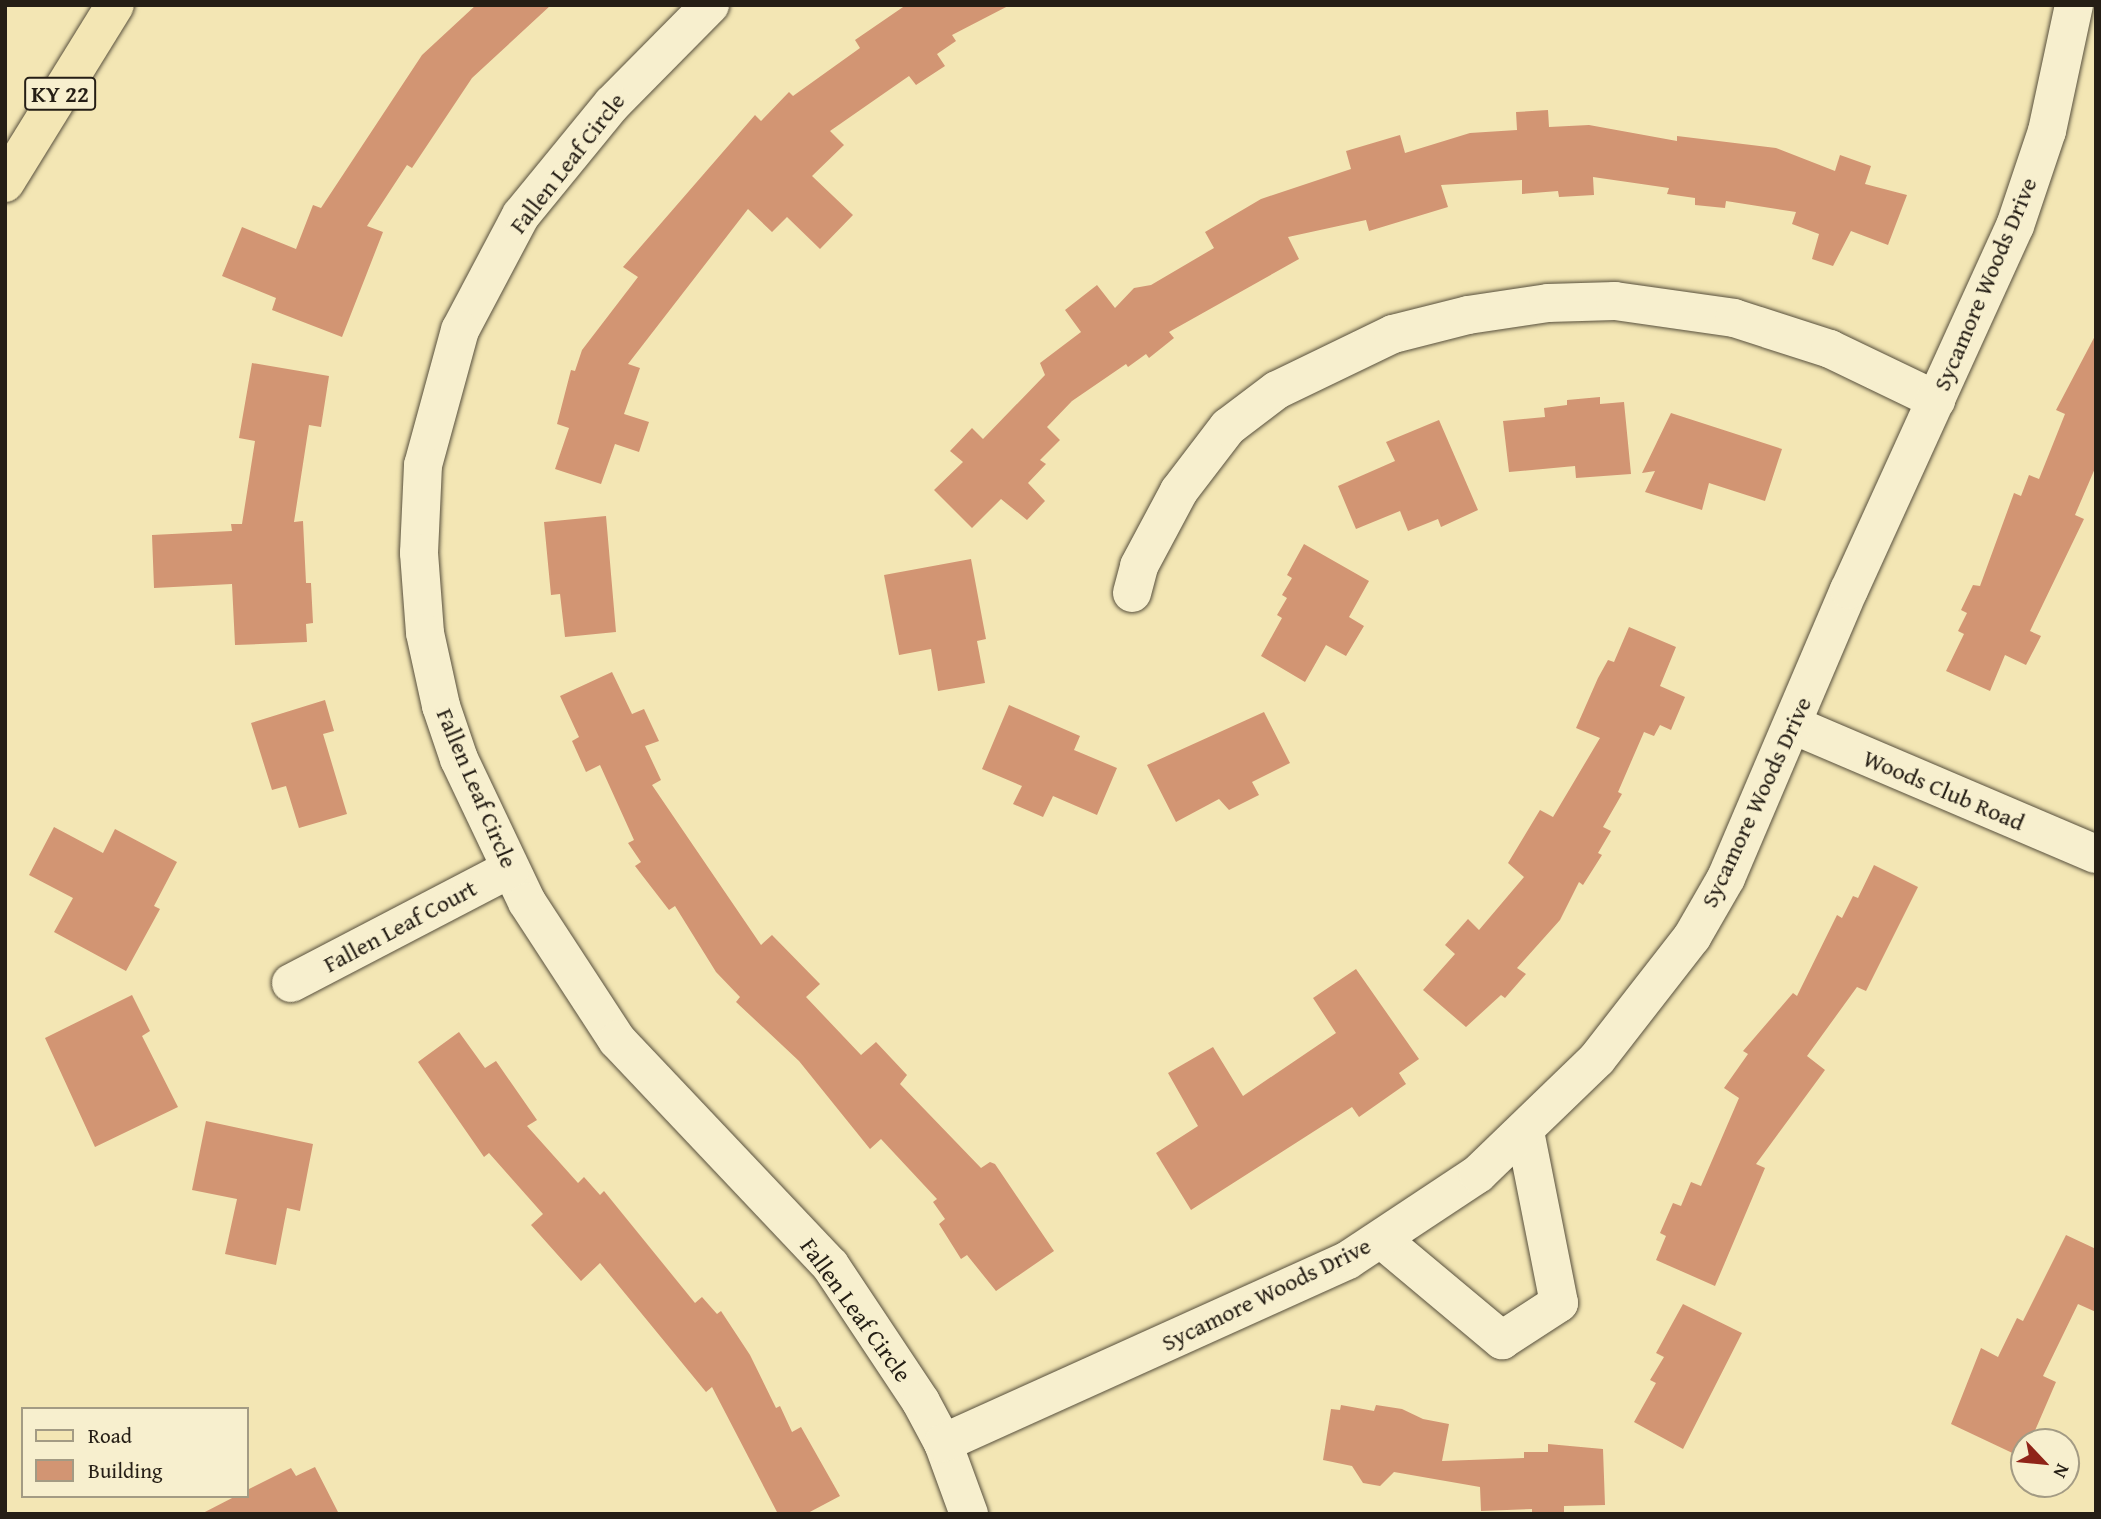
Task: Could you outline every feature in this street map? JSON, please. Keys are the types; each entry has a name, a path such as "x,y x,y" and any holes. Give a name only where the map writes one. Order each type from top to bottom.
{"main road":[{"name":"KY 22","path":"5,183 115,5"}],"street":[{"name":"Fallen Leaf Circle","path":"710,5 612,104 521,215 460,330 423,465 419,553 430,657 459,760 527,902 617,1040 830,1265 880,1334 943,1443 969,1514"},
{"name":"Sycamore Woods Drive","path":"943,1443 1289,1288 1381,1239 1478,1174 1597,1059 1692,937 1726,878 2015,226 2047,131 2074,5"},
{"path":"1132,593 1139,566 1179,491 1228,427 1277,390 1393,334 1468,315 1548,303 1615,301 1734,318 1830,349 1936,400"},
{"name":"Woods Club Road","path":"1793,725 2096,854"},
{"name":"Fallen Leaf Court","path":"291,983 510,869"},
{"path":"1381,1239 1502,1340 1559,1303 1525,1131"}],"building":[{"path":"476,5 551,5 472,78 412,168 407,165 367,226 383,232 342,337 272,310 276,298 222,276 242,227 296,249 313,205 321,208 422,55"},
{"path":"906,5 1010,5 952,35 956,41 937,54 945,66 916,85 909,76 830,131 844,145 812,176 853,215 820,249 787,217 772,232 748,209 628,364 640,368 624,414 649,422 639,452 615,444 601,484 555,469 569,428 557,424 571,370 575,371 582,350 638,277 623,267 755,115 761,121 789,92 793,96 860,48 855,40"},
{"path":"1548,110 1549,127 1589,125 1677,141 1677,136 1776,148 1835,171 1840,155 1871,166 1865,184 1907,195 1888,245 1851,231 1833,266 1812,259 1819,234 1792,224 1796,212 1726,201 1725,208 1695,205 1695,198 1667,194 1669,188 1593,177 1594,195 1559,197 1558,191 1522,194 1522,180 1441,185 1448,207 1369,231 1366,220 1288,237 1299,259 1169,332 1174,338 1149,358 1146,354 1128,367 1126,364 1072,401 1047,427 1060,440 1040,460 1046,464 1028,483 1045,501 1027,520 1001,499 972,528 934,490 963,462 950,451 972,428 983,439 1045,375 1040,363 1081,332 1065,310 1097,285 1115,308 1134,288 1151,285 1214,248 1205,232 1261,199 1351,169 1346,151 1400,135 1405,153 1470,133 1517,130 1516,112"},
{"path":"2096,334 2096,466 2075,515 2084,519 2030,631 2041,636 2026,665 2005,655 1990,691 1946,671 1964,634 1958,631 1967,613 1961,610 1973,585 1980,586 2014,493 2021,496 2029,475 2039,479 2065,414 2056,410"},
{"path":"252,363 329,376 321,427 309,425 294,522 303,521 306,583 311,583 313,623 306,624 307,642 235,645 232,584 154,588 152,535 232,531 231,524 242,524 255,441 239,438"},
{"path":"1600,397 1600,404 1624,402 1631,474 1576,478 1575,466 1509,472 1503,421 1545,417 1544,408 1567,405 1567,400"},
{"path":"1671,413 1782,449 1765,501 1709,483 1702,510 1645,492 1655,471 1642,473"},
{"path":"1439,420 1478,510 1441,527 1438,519 1408,531 1400,511 1356,529 1338,486 1395,461 1386,442"},
{"path":"606,516 616,632 565,637 560,594 551,595 544,522"},
{"path":"1304,544 1369,581 1349,617 1364,626 1346,656 1326,645 1305,682 1261,656 1282,618 1277,615 1287,598 1282,595 1292,578 1287,575"},
{"path":"971,559 986,639 977,641 985,683 938,691 931,649 899,655 884,575"},
{"path":"1629,627 1676,647 1660,686 1685,697 1671,730 1660,725 1654,736 1644,732 1618,792 1622,794 1603,827 1611,831 1598,853 1602,855 1583,885 1579,882 1560,920 1517,968 1526,974 1505,998 1501,995 1466,1027 1423,990 1455,954 1445,945 1468,919 1479,930 1524,877 1508,863 1540,810 1553,817 1600,738 1576,728 1598,678 1608,660 1614,662"},
{"path":"612,672 632,714 644,709 659,741 645,746 661,780 652,785 761,945 772,935 820,984 806,997 861,1055 876,1042 907,1075 900,1084 981,1168 990,1162 995,1164 1054,1251 996,1291 967,1255 961,1259 939,1224 945,1219 933,1202 937,1199 881,1139 870,1149 799,1061 736,1002 740,997 716,972 675,906 669,910 635,866 641,862 628,843 634,840 600,765 586,772 572,741 579,737 560,696"},
{"path":"325,700 334,731 323,734 347,814 299,828 286,786 272,790 251,723"},
{"path":"1009,705 1080,736 1074,750 1117,768 1097,815 1053,796 1043,817 1013,804 1022,786 982,769"},
{"path":"1264,712 1290,763 1252,782 1259,795 1229,810 1219,799 1176,822 1147,765"},
{"path":"54,827 103,853 115,829 177,862 154,906 160,909 126,971 54,932 73,898 29,875"},
{"path":"1874,865 1918,887 1866,991 1857,987 1807,1056 1825,1070 1756,1164 1765,1168 1715,1286 1656,1260 1666,1236 1660,1233 1673,1203 1681,1206 1691,1182 1701,1186 1739,1098 1724,1088 1748,1054 1743,1051 1793,993 1797,996 1837,915 1842,918 1853,896 1858,898"},
{"path":"1356,969 1419,1059 1399,1073 1406,1084 1359,1117 1352,1107 1191,1210 1156,1153 1198,1126 1168,1073 1213,1047 1243,1096 1336,1033 1313,998"},
{"path":"132,995 150,1031 142,1036 178,1107 95,1147 45,1038"},
{"path":"459,1032 485,1068 496,1061 537,1120 527,1126 578,1183 584,1177 600,1195 604,1191 695,1303 702,1297 717,1314 721,1311 750,1355 776,1408 780,1406 792,1432 801,1427 840,1496 806,1514 778,1514 712,1387 706,1392 600,1263 581,1281 531,1225 543,1214 489,1153 484,1157 418,1062"},
{"path":"206,1121 313,1144 300,1211 287,1208 276,1265 225,1254 237,1199 192,1190"},
{"path":"2066,1235 2096,1249 2096,1312 2078,1304 2043,1376 2056,1382 2036,1428 2010,1428 2010,1452 1951,1424 1981,1348 1998,1357 2017,1318 2023,1321"},
{"path":"1683,1304 1742,1333 1683,1449 1634,1422 1656,1383 1650,1380 1664,1357 1656,1353"},
{"path":"1341,1405 1374,1411 1376,1405 1402,1409 1423,1419 1449,1424 1442,1461 1524,1458 1524,1452 1548,1452 1548,1444 1603,1449 1605,1505 1564,1506 1564,1514 1532,1514 1532,1509 1481,1511 1480,1487 1394,1472 1380,1486 1363,1483 1352,1466 1323,1460 1331,1409 1340,1410"},
{"path":"315,1467 339,1514 201,1514 232,1498 248,1498 248,1490 291,1468 296,1476"}]}
